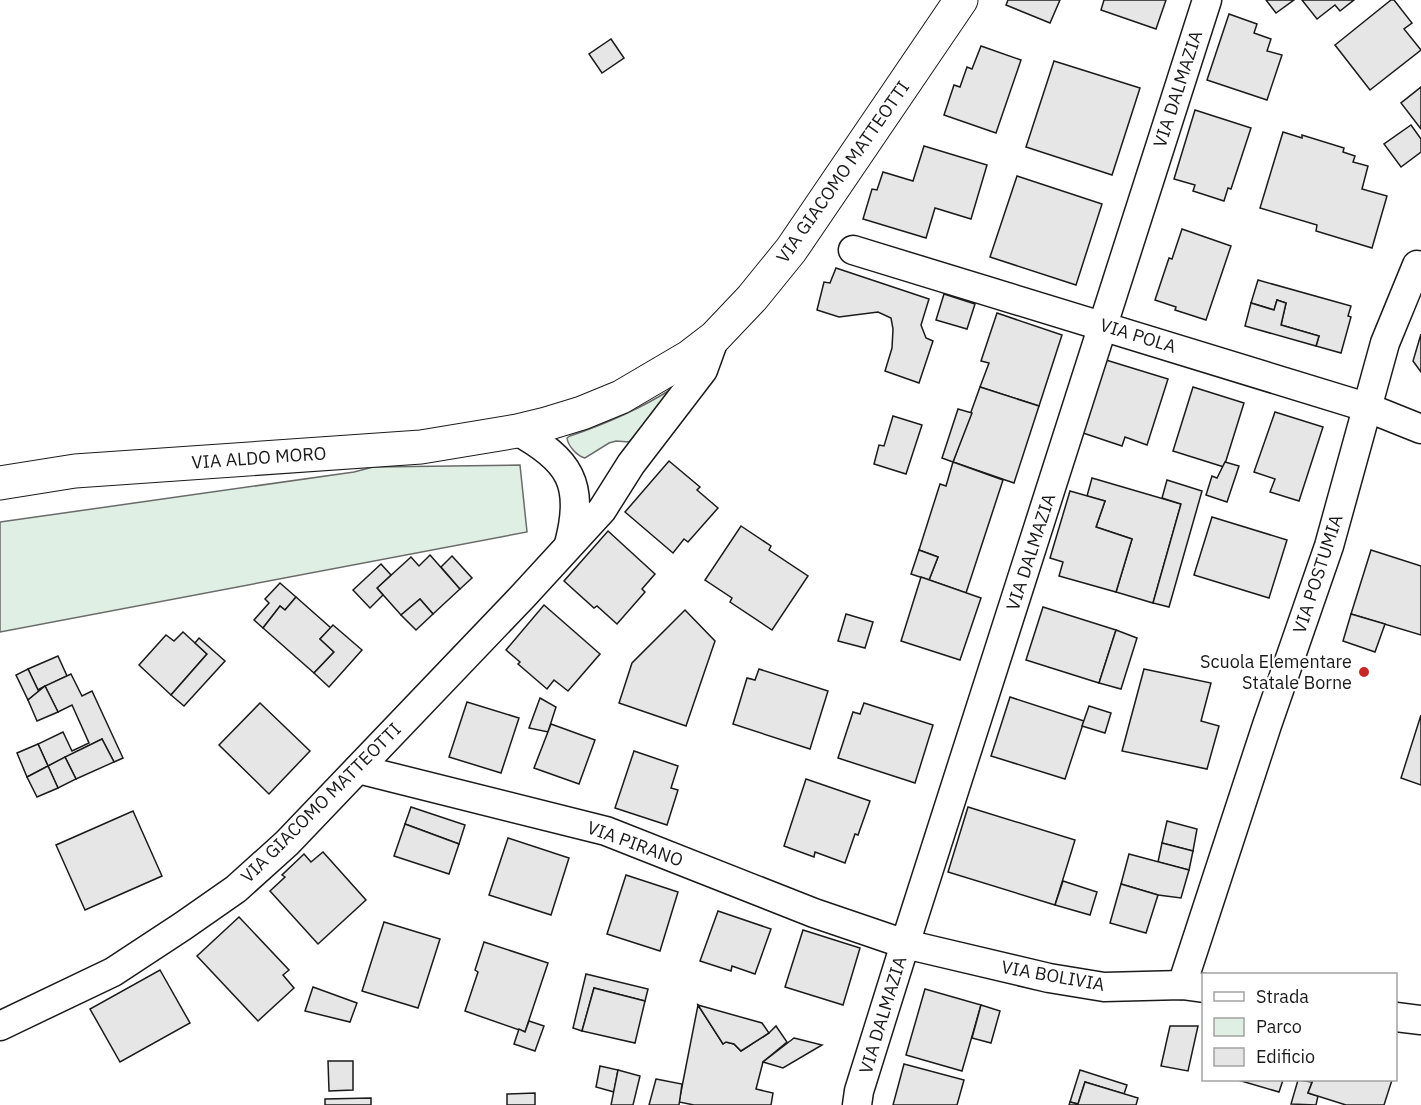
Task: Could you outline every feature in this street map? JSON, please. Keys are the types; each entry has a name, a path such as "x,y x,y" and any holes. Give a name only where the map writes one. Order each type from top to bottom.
{"street":[{"name":"VIA GIACOMO MATTEOTTI","path":"517,431 582,413 621,397 689,357 715,337 752,298 791,250 961,0"},
{"name":"VIA DALMAZIA","path":"857,1105 859,1091 905,944 1207,0"},
{"name":"VIA POLA","path":"853,250 1366,407 1421,429"},
{"name":"VIA POSTUMIA","path":"1193,986 1267,725 1329,546 1385,343 1417,265"},
{"name":"VIA GIACOMO MATTEOTTI","path":"0,1026 113,972 236,889 287,843 602,510 631,464 703,370 715,337"},
{"name":"VIA ALDO MORO","path":"0,483 75,471 421,447 517,431"},
{"path":"517,431 544,446 559,460 572,483 576,501 569,544"},
{"name":"VIA PIRANO","path":"358,769 606,831 814,912 905,944"},
{"name":"VIA BOLIVIA","path":"905,944 1049,978 1104,987 1193,986"},
{"path":"1397,1017 1421,1020"}],"green space":[{"path":"670,390 672,393 629,442 609,443 585,458 576,453 569,444 567,438 570,436 621,416"},
{"path":"520,465 527,532 0,632 0,522 354,472 373,467"}],"building":[{"path":"1008,0 1060,0 1050,23 1006,5"},
{"path":"1104,0 1166,0 1156,29 1101,10"},
{"path":"1266,0 1294,0 1276,13"},
{"path":"1302,0 1354,0 1340,11 1335,5 1317,19"},
{"path":"1391,0 1394,0 1412,23 1404,29 1421,50 1370,90 1335,45"},
{"path":"1229,14 1257,24 1254,33 1271,39 1267,51 1282,55 1267,100 1207,80"},
{"path":"611,39 624,58 602,73 589,54"},
{"path":"981,46 1021,60 996,133 944,115 954,85 960,87 967,67 972,69"},
{"path":"1054,61 1140,88 1112,175 1026,147"},
{"path":"1421,87 1421,129 1401,103"},
{"path":"1195,110 1251,128 1231,189 1228,188 1224,201 1193,191 1195,185 1174,179"},
{"path":"1411,125 1421,139 1421,152 1401,167 1384,144"},
{"path":"1283,132 1302,138 1302,135 1344,148 1343,152 1355,156 1353,162 1368,166 1362,189 1387,196 1372,248 1316,231 1317,225 1260,208"},
{"path":"924,146 987,165 971,219 935,208 926,238 863,219 872,189 877,190 883,172 913,181"},
{"path":"1017,176 1102,204 1076,285 990,257"},
{"path":"1182,229 1231,246 1206,320 1175,310 1176,307 1155,300 1169,258 1172,259"},
{"path":"836,268 929,299 921,325 926,338 933,341 919,383 885,371 892,348 891,318 878,312 839,317 817,310 824,282 830,283"},
{"path":"1258,280 1351,306 1348,316 1351,317 1341,353 1316,346 1319,336 1281,325 1286,303 1277,300 1274,310 1251,303"},
{"path":"944,294 975,304 967,329 936,320"},
{"path":"1277,300 1286,303 1281,325 1319,336 1316,346 1245,326 1251,303 1274,310"},
{"path":"997,313 1062,335 1039,406 980,387 989,363 981,361"},
{"path":"1421,334 1421,372 1413,361"},
{"path":"1106,360 1168,379 1147,445 1125,437 1122,446 1083,433"},
{"path":"980,387 1039,406 1014,483 953,462"},
{"path":"1193,387 1244,403 1224,467 1173,451"},
{"path":"958,409 972,413 953,462 942,458"},
{"path":"1275,412 1323,427 1299,501 1270,492 1275,479 1254,472"},
{"path":"893,416 922,425 906,474 874,464 879,445 884,446"},
{"path":"669,461 700,487 697,490 718,508 688,542 684,539 673,553 625,512"},
{"path":"953,462 1003,480 966,593 929,580 938,557 919,550 940,484 946,486"},
{"path":"1225,462 1239,466 1227,502 1206,495 1212,476 1217,478"},
{"path":"1092,478 1181,504 1153,603 1116,592 1132,539 1096,527 1105,501 1087,496"},
{"path":"1167,480 1202,491 1169,607 1153,603 1181,504 1162,498"},
{"path":"1070,491 1105,501 1096,527 1132,539 1116,592 1059,576 1063,562 1050,558"},
{"path":"1212,517 1287,540 1269,598 1194,575"},
{"path":"741,526 771,546 769,550 808,576 772,630 730,602 732,598 705,580"},
{"path":"608,531 655,574 642,589 645,592 617,624 597,606 594,608 564,581"},
{"path":"919,550 938,557 929,580 911,574"},
{"path":"1371,550 1421,566 1421,635 1351,614"},
{"path":"430,555 460,589 433,614 420,599 401,615 377,588 411,557 419,566"},
{"path":"452,556 472,578 460,589 441,567"},
{"path":"381,564 391,575 377,588 383,595 370,608 353,590"},
{"path":"921,577 981,598 960,660 901,641"},
{"path":"280,583 296,597 285,610 280,606 263,628 254,620 269,603 265,599"},
{"path":"296,597 331,628 320,639 334,652 314,673 263,628 280,606 285,610"},
{"path":"420,599 433,614 416,630 401,615"},
{"path":"544,605 600,654 568,691 554,680 547,689 518,664 520,662 506,650"},
{"path":"1043,607 1116,630 1099,683 1026,660"},
{"path":"685,610 715,641 686,726 619,703 632,663"},
{"path":"846,614 873,622 865,648 838,641"},
{"path":"1351,614 1385,624 1375,652 1343,641"},
{"path":"333,625 362,650 329,687 314,673 334,652 320,639"},
{"path":"1116,630 1137,638 1121,689 1099,683"},
{"path":"183,632 207,654 171,695 139,665 166,635 174,641"},
{"path":"199,638 225,661 184,706 171,695 207,654 195,643"},
{"path":"58,656 67,676 38,690 28,669"},
{"path":"28,669 38,690 45,686 28,700 16,675"},
{"path":"759,669 828,691 810,749 733,724 747,678 755,680"},
{"path":"1144,669 1211,683 1201,721 1219,726 1207,769 1122,751"},
{"path":"71,674 82,696 92,691 123,758 114,762 102,739 48,766 38,744 63,732 72,751 89,743 72,705 58,712 45,686"},
{"path":"45,686 58,712 37,721 28,700"},
{"path":"1010,697 1084,721 1065,779 991,756"},
{"path":"540,698 556,707 548,732 529,728"},
{"path":"467,702 519,718 501,773 449,757"},
{"path":"260,703 310,751 269,794 219,745"},
{"path":"864,703 933,725 915,783 838,758 853,712 860,714"},
{"path":"1089,706 1111,713 1105,733 1082,726"},
{"path":"1421,715 1421,785 1401,778"},
{"path":"551,724 595,740 579,784 534,768"},
{"path":"102,739 114,762 76,779 65,757"},
{"path":"38,744 48,766 27,777 17,753"},
{"path":"634,751 678,766 671,788 678,790 667,825 615,808"},
{"path":"65,757 76,779 58,788 48,766"},
{"path":"48,766 58,788 37,797 27,777"},
{"path":"806,779 870,801 845,863 815,852 814,857 784,846"},
{"path":"411,807 465,825 459,844 405,824"},
{"path":"968,807 1075,840 1055,905 948,872"},
{"path":"133,811 162,876 85,910 56,845"},
{"path":"1167,821 1197,829 1193,851 1162,843"},
{"path":"405,824 459,844 449,874 394,856"},
{"path":"508,838 569,858 551,915 489,895"},
{"path":"1162,843 1193,851 1189,870 1158,862"},
{"path":"323,852 366,900 318,944 270,891 285,877 282,875 304,854 311,862"},
{"path":"1129,854 1189,870 1181,898 1158,895 1121,884"},
{"path":"626,875 678,892 660,951 607,934"},
{"path":"1063,881 1097,892 1090,915 1055,905"},
{"path":"1121,884 1158,895 1146,933 1110,923"},
{"path":"718,911 771,929 755,974 732,966 731,971 700,961"},
{"path":"239,917 289,970 283,975 294,988 258,1021 197,956"},
{"path":"384,922 440,939 418,1008 362,991"},
{"path":"803,930 860,948 843,1005 785,987"},
{"path":"484,942 548,963 525,1032 465,1011 478,972 475,970"},
{"path":"160,970 190,1023 120,1062 90,1009"},
{"path":"586,974 648,989 645,1001 594,988 582,1031 573,1028"},
{"path":"313,987 357,1003 350,1022 305,1011"},
{"path":"594,988 645,1001 635,1043 582,1031"},
{"path":"925,989 981,1005 962,1071 906,1055"},
{"path":"698,1005 723,1044 726,1042 734,1044 741,1051 776,1026 787,1042 763,1062 756,1089 773,1093 771,1105 694,1105 679,1102"},
{"path":"698,1005 762,1023 769,1033 741,1051 734,1044 726,1042 723,1044"},
{"path":"981,1005 1000,1011 991,1043 972,1038"},
{"path":"529,1021 544,1026 535,1051 514,1044 519,1029 525,1032"},
{"path":"1170,1026 1198,1026 1188,1071 1161,1066"},
{"path":"794,1038 822,1045 783,1068 763,1062"},
{"path":"328,1061 353,1061 353,1090 329,1091"},
{"path":"904,1064 964,1080 957,1105 893,1105"},
{"path":"600,1066 618,1070 614,1092 596,1087"},
{"path":"618,1070 640,1076 633,1105 611,1105"},
{"path":"1080,1070 1127,1085 1124,1094 1085,1082 1078,1104 1070,1102"},
{"path":"656,1079 682,1084 679,1105 649,1105"},
{"path":"1241,1081 1283,1081 1279,1092"},
{"path":"1298,1081 1312,1082 1308,1093 1318,1096 1316,1105 1291,1104"},
{"path":"1313,1081 1392,1081 1384,1105 1346,1105 1308,1093"},
{"path":"1085,1082 1138,1098 1136,1105 1069,1105 1070,1102 1078,1104"},
{"path":"535,1093 535,1105 507,1105 507,1094"},
{"path":"371,1098 371,1105 325,1105 325,1099"}],"place":[{"name":"Scuola Elementare Statale Borne","path":"1364,672"}]}
